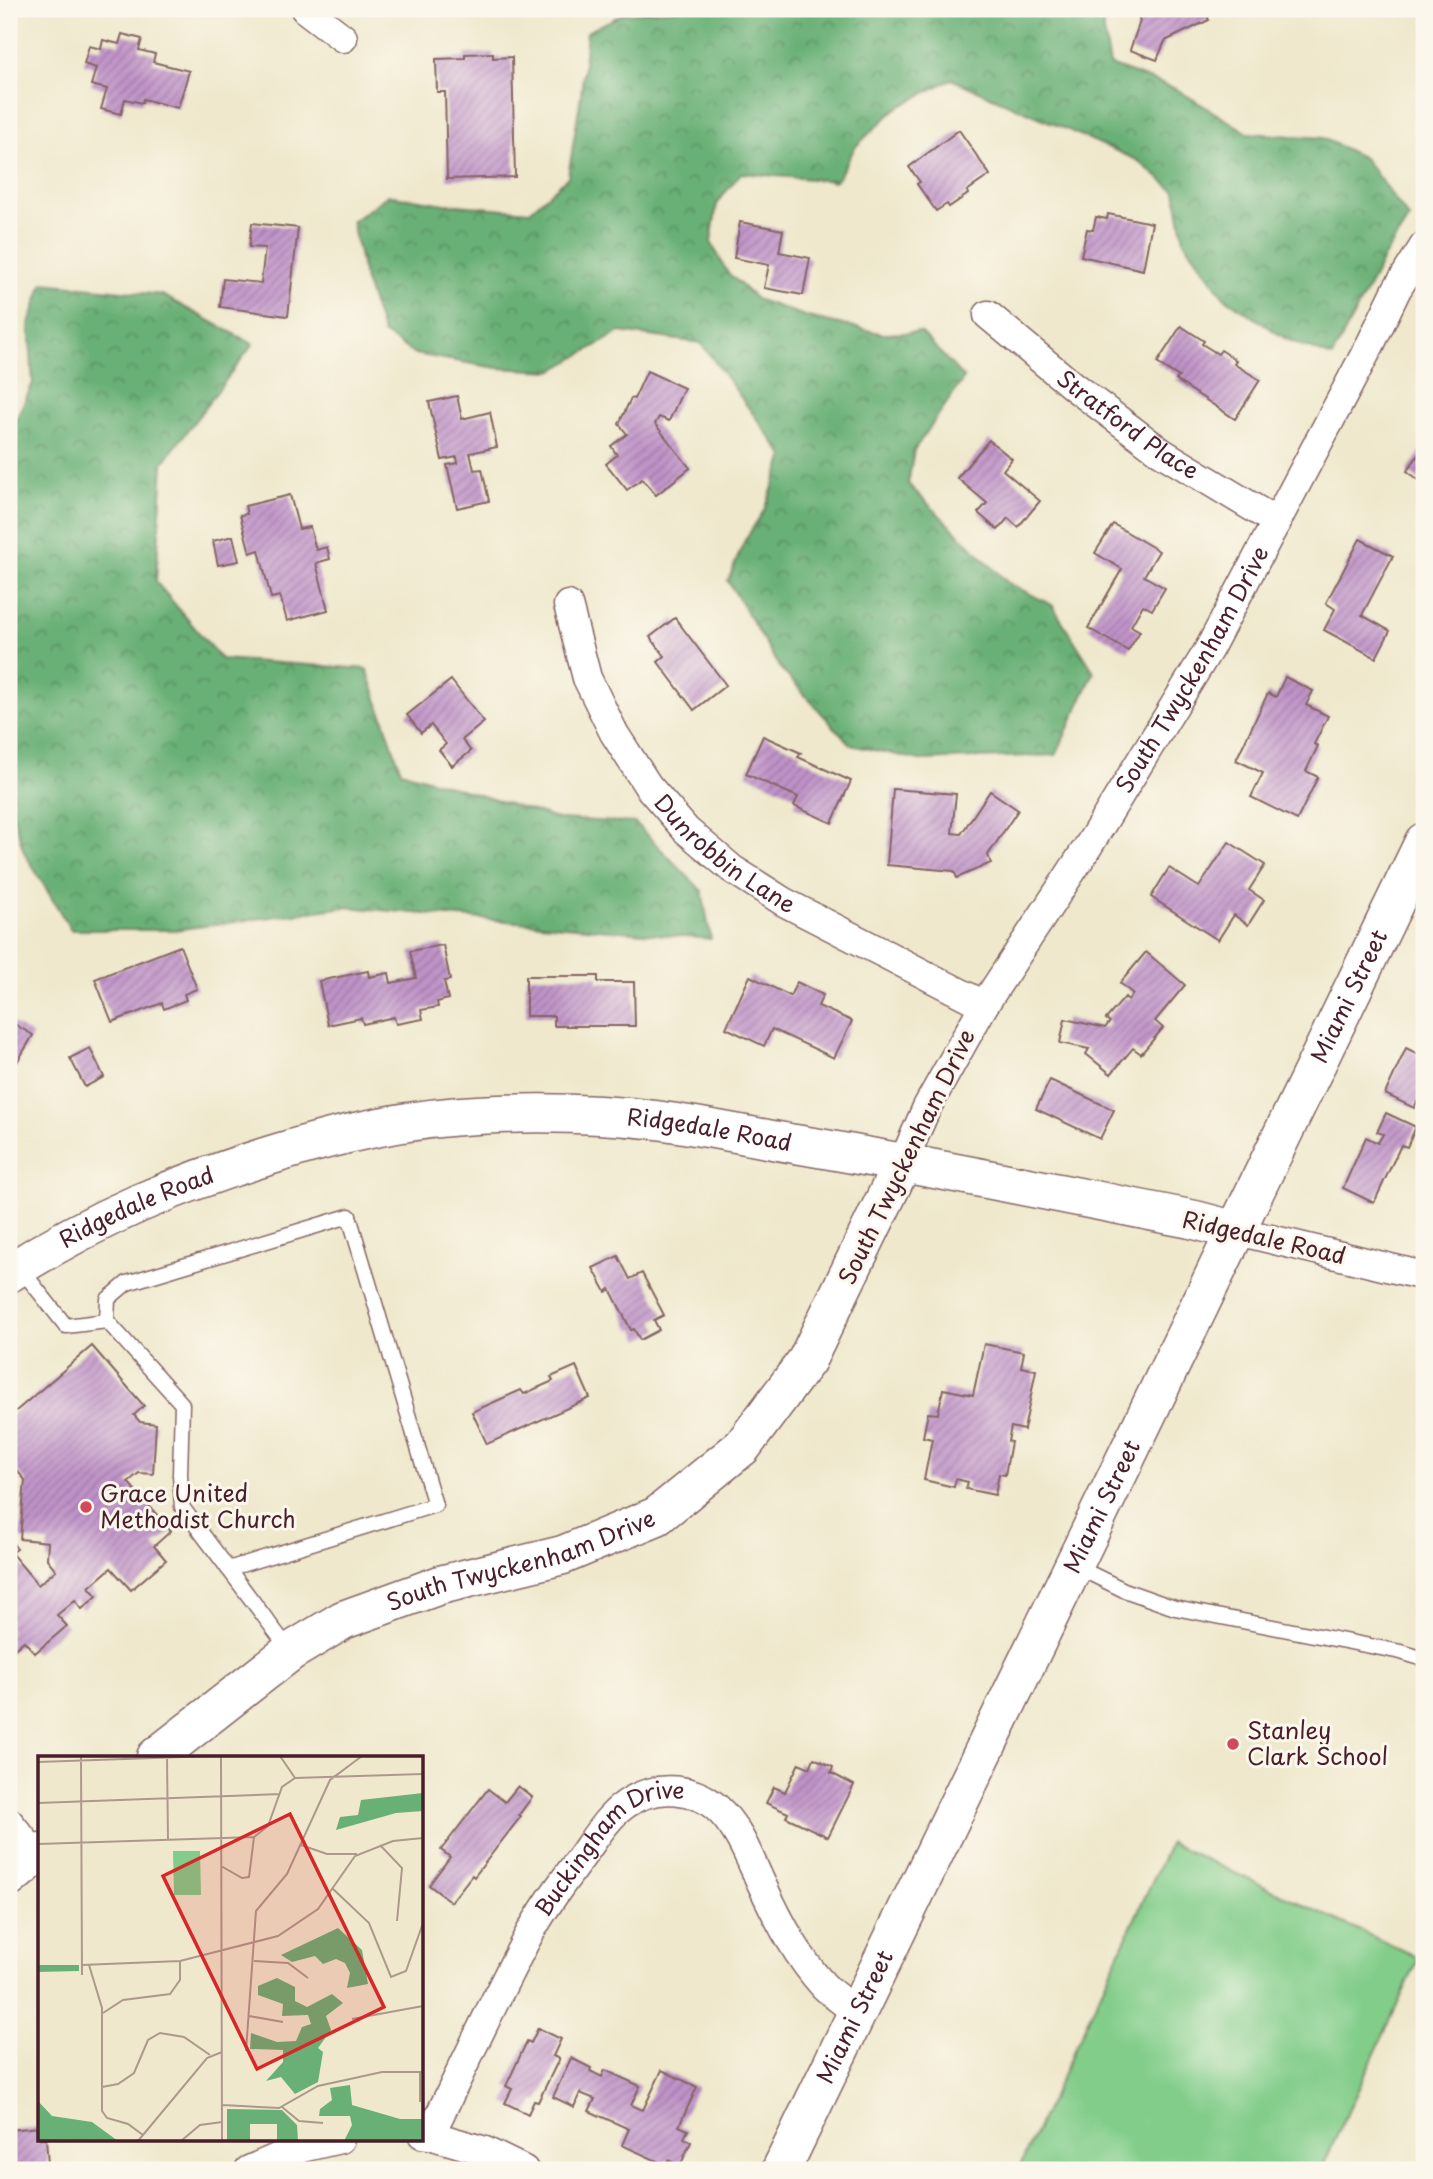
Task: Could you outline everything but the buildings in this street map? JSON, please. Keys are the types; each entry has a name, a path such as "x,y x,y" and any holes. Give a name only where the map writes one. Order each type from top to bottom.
{"street":[{"path":"305,9 343,38"},
{"name":"South Twyckenham Drive","path":"157,1756 290,1652 344,1620 440,1585 563,1555 657,1516 742,1447 807,1360 927,1107 984,1004 1090,845 1209,649 1397,289 1424,246"},
{"name":"Stratford Place","path":"988,315 1073,386 1161,452 1276,522"},
{"name":"Dunrobbin Lane","path":"568,605 587,678 614,733 648,786 686,830 732,869 784,902 984,1004"},
{"name":"Miami Street","path":"781,2170 1424,842"},
{"name":"Ridgedale Road","path":"14,1270 78,1231 127,1206 170,1188 316,1141 387,1126 475,1115 558,1114 654,1120 903,1162 1195,1220 1424,1276"},
{"name":"Buckingham Drive","path":"426,2134 527,1939 552,1897 612,1816 626,1804 651,1791 684,1791 713,1804 724,1815 738,1836 776,1914 800,1954 825,1986 857,2012"},
{"path":"9,1822 29,1861"},
{"path":"426,2134 485,2151 524,2170"},
{"path":"249,2170 297,2149 336,2140"}],"lane":[{"path":"229,1569 435,1505 349,1216 127,1283 108,1299 107,1321 182,1404 182,1507 290,1652"},
{"path":"14,1270 66,1326 107,1321"},
{"path":"1074,1566 1124,1590 1175,1608 1401,1652 1424,1659"}],"green space":[{"path":"682,9 1106,9 1101,14 1110,65 1176,89 1248,133 1323,138 1364,158 1409,218 1384,257 1332,357 1286,339 1224,297 1184,241 1175,191 1137,160 951,79 895,109 856,146 836,181 741,173 717,203 711,242 727,272 756,299 808,317 884,334 921,332 964,378 914,450 908,484 1008,583 1052,605 1094,672 1056,755 920,760 851,745 780,668 728,581 745,540 765,509 784,456 701,343 620,332 552,371 497,368 415,354 383,333 365,281 352,222 388,195 445,204 530,211 568,177 581,95 587,32 623,14"},
{"path":"43,283 162,295 253,344 163,463 156,582 221,659 367,669 401,771 558,819 635,823 702,891 711,939 346,907 174,930 71,930 24,852 9,801 9,435 33,383 29,324"},
{"path":"1170,1843 1419,1958 1321,2170 1018,2170"}],"place":[{"name":"Grace United Methodist Church","path":"86,1507"},
{"name":"Stanley Clark School","path":"1233,1744"}]}
